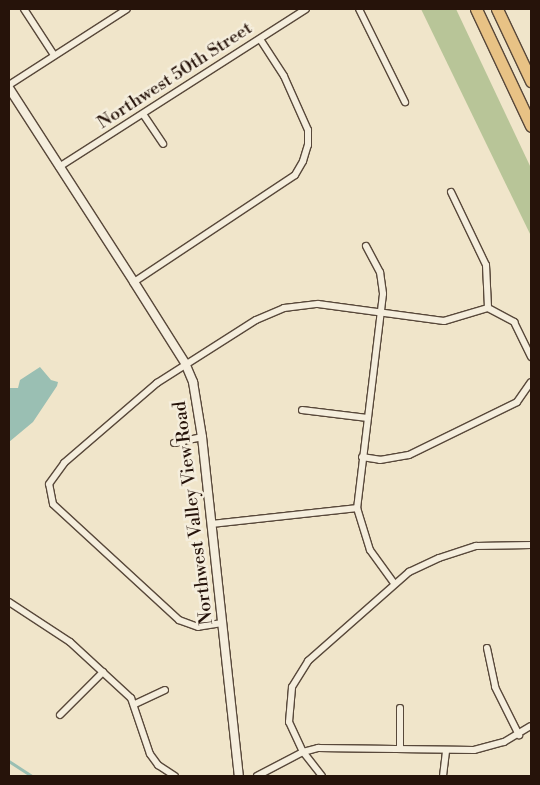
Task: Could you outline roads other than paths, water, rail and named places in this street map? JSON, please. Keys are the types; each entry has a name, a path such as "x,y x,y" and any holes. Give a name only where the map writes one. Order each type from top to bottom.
{"highway":[{"path":"476,9 531,126"},
{"path":"497,9 531,81"}],"street":[{"path":"24,9 54,55"},
{"path":"9,87 54,55 127,9"},
{"name":"Northwest 50th Street","path":"59,168 306,9"},
{"path":"359,9 405,102"},
{"path":"134,282 295,175 303,161 308,145 308,130 284,76 260,39"},
{"name":"Northwest Valley View Road","path":"9,87 185,363 198,399 239,776"},
{"path":"143,114 164,144"},
{"path":"451,192 486,265 488,308"},
{"path":"366,246 383,283 357,508 370,550 394,583"},
{"path":"222,624 198,627 179,620 53,504 49,496 49,484 64,463 157,383 185,363 256,320 284,308 318,304 444,321 488,308 514,322 531,357"},
{"path":"362,457 380,460 409,455 517,402 531,384"},
{"path":"302,410 368,418"},
{"path":"174,444 202,437"},
{"path":"212,524 357,508"},
{"path":"322,776 303,752 289,722 289,702 299,673 394,583 438,558 495,544 531,545"},
{"path":"9,602 70,642 135,704 142,736 150,754 158,765 175,776"},
{"path":"487,648 495,687 519,735"},
{"path":"60,716 103,672"},
{"path":"135,704 165,690"},
{"path":"400,708 400,747"},
{"path":"257,776 303,752 318,748 400,747 474,750 519,735 531,726"},
{"path":"443,776 446,750"}],"water":[{"path":"40,367 51,380 58,382 57,386 33,422 9,442 9,388 18,388 20,380"}],"waterway":[{"path":"9,761 32,776"}]}
